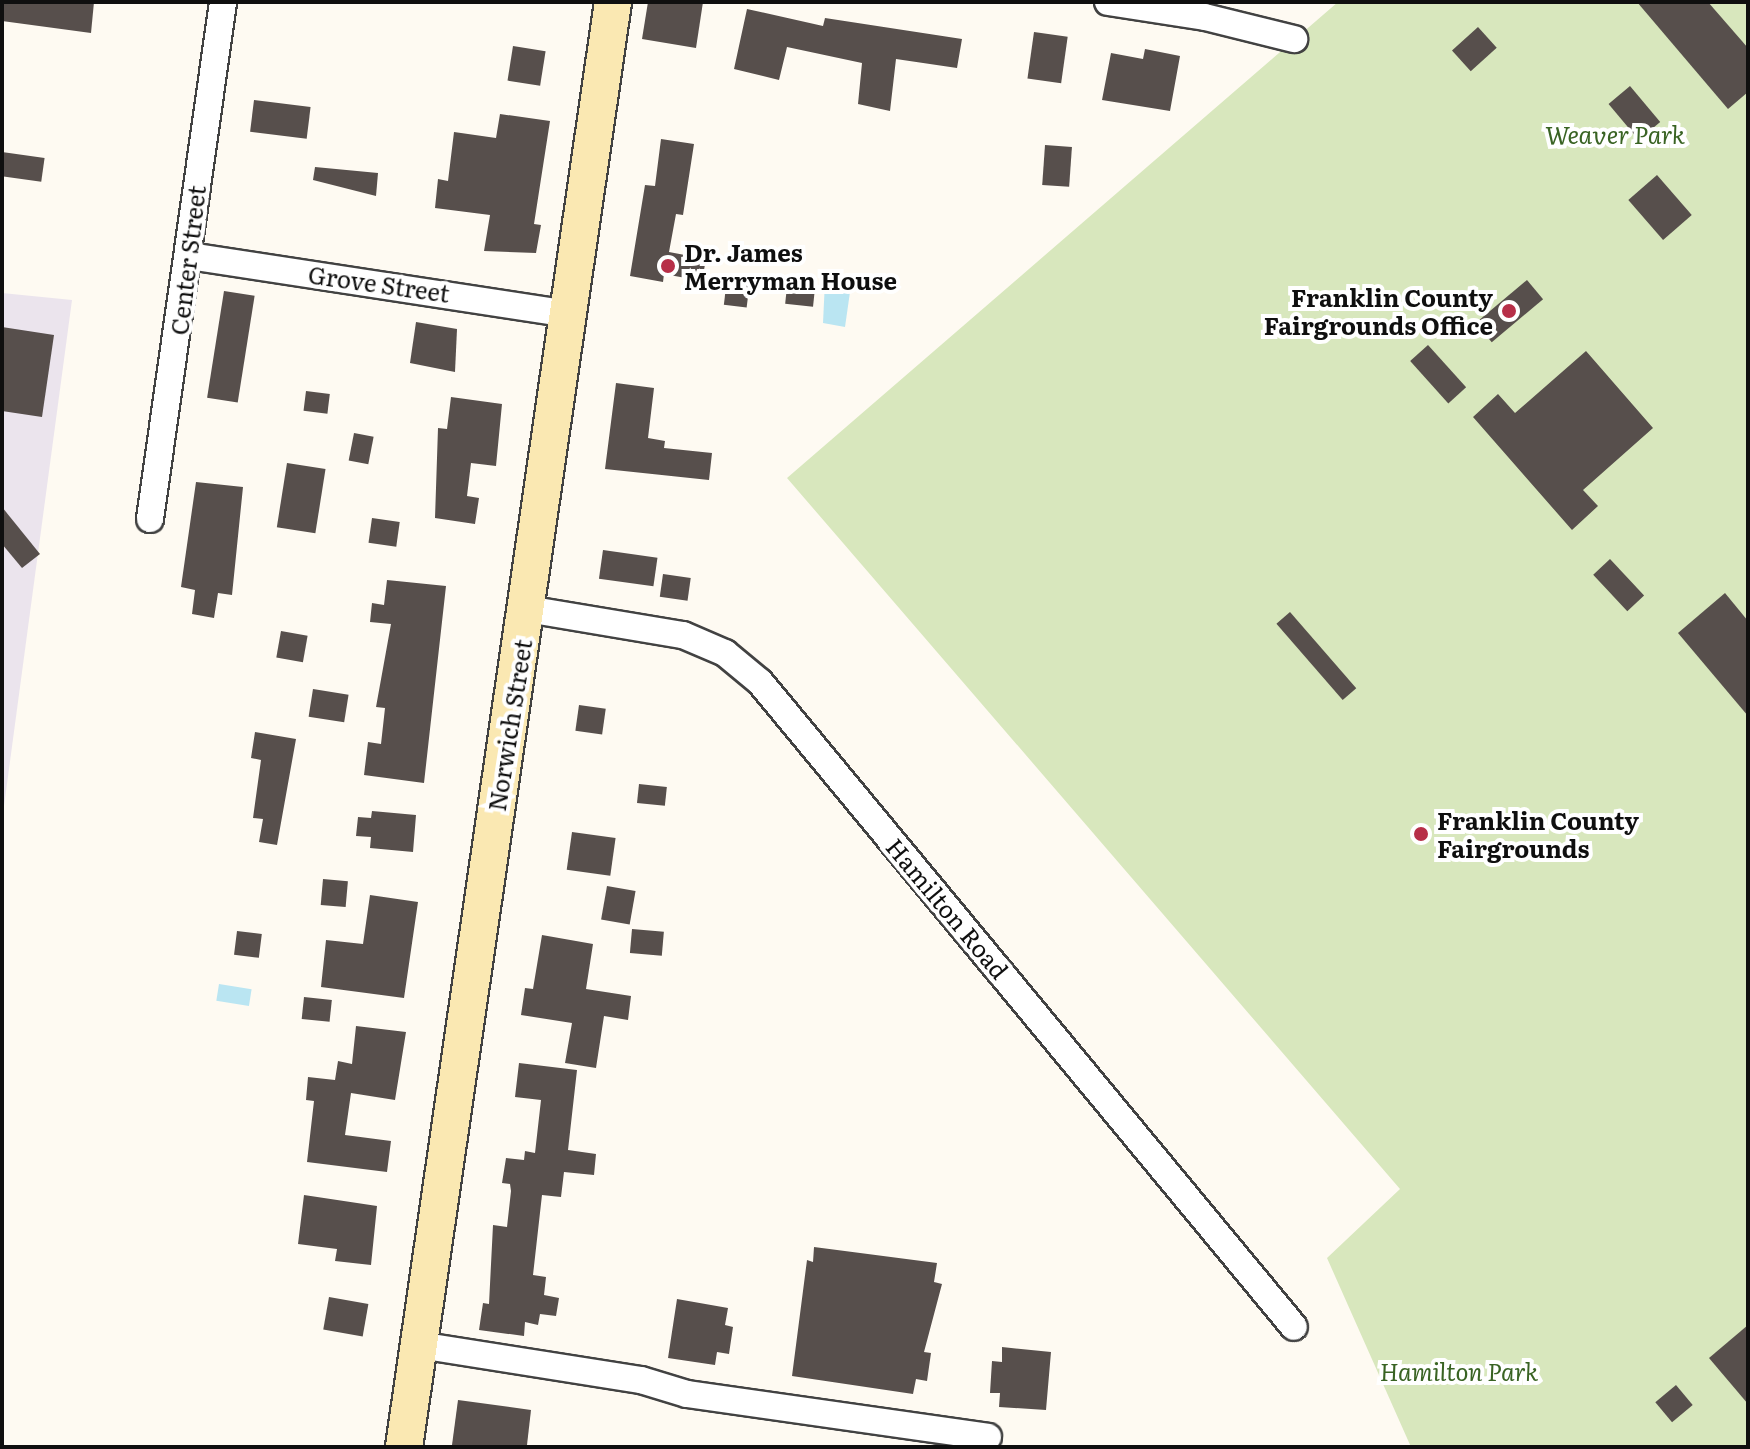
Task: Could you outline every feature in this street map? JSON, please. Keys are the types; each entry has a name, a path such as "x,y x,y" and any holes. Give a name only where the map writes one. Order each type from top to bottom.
{"main road":[{"name":"Norwich Street","path":"404,1447 613,2"}],"street":[{"name":"Center Street","path":"150,519 190,256 223,2"},
{"path":"1108,2 1205,17 1294,39"},
{"name":"Grove Street","path":"190,256 567,314"},
{"name":"Hamilton Road","path":"527,609 683,635 725,653 760,682 1294,1327"},
{"path":"419,1345 641,1380 687,1394 988,1437"}],"shaded area":[{"path":"2,293 72,300 2,821"}],"green space":[{"name":"Franklin County Fairgrounds","path":"1338,2 1748,2 1748,1447 1411,1447 1327,1258 1400,1189 787,478"}],"water":[{"path":"825,281 851,285 845,327 823,323"},
{"path":"219,984 252,989 249,1006 216,1001"}],"building":[{"path":"2,2 94,2 91,33 2,21"},
{"path":"648,2 703,2 696,48 642,39"},
{"path":"1637,2 1708,2 1748,48 1748,92 1728,109"},
{"path":"747,9 823,26 825,18 962,39 957,68 896,59 890,111 858,104 862,63 787,47 779,80 734,69"},
{"path":"1478,27 1497,48 1471,71 1452,50"},
{"path":"1034,32 1068,37 1061,83 1027,79"},
{"path":"513,46 546,51 540,86 508,81"},
{"path":"1145,49 1180,56 1170,111 1102,100 1111,53 1143,59"},
{"path":"1630,86 1660,122 1639,140 1609,104"},
{"path":"254,100 311,107 307,139 250,132"},
{"path":"500,114 550,121 534,224 541,225 536,253 484,251 490,215 435,208 438,179 448,181 454,132 496,138"},
{"path":"661,139 694,144 683,215 676,214 669,252 706,259 702,281 664,274 663,282 630,276 645,185 655,186"},
{"path":"1045,145 1072,147 1069,187 1042,185"},
{"path":"2,152 45,158 41,182 2,176"},
{"path":"315,167 378,173 376,196 313,180"},
{"path":"1657,175 1692,215 1663,240 1628,200"},
{"path":"788,277 816,280 813,307 785,304"},
{"path":"727,279 750,282 747,308 724,305"},
{"name":"Franklin County Fairgrounds Office","path":"1527,280 1543,299 1492,342 1476,323"},
{"path":"224,291 255,296 238,403 207,398"},
{"path":"416,322 457,329 455,372 410,363"},
{"path":"2,327 54,335 42,417 2,411"},
{"path":"1428,345 1466,387 1448,403 1410,361"},
{"path":"1586,351 1653,428 1583,490 1598,506 1572,530 1473,417 1498,394 1515,413"},
{"path":"616,383 654,388 648,438 665,441 664,448 712,453 709,480 605,469"},
{"path":"306,391 330,394 327,414 304,411"},
{"path":"451,397 502,404 496,466 471,463 467,496 479,498 475,524 435,518 438,428 447,429"},
{"path":"354,433 374,437 368,464 349,460"},
{"path":"287,463 326,469 315,533 277,527"},
{"path":"196,482 243,487 232,595 218,593 214,618 192,614 195,590 181,587"},
{"path":"2,507 40,554 22,568 2,544"},
{"path":"372,518 400,522 396,547 369,543"},
{"path":"603,550 657,558 653,586 599,579"},
{"path":"1610,559 1644,596 1627,611 1593,575"},
{"path":"663,574 691,578 688,601 660,597"},
{"path":"387,580 446,586 424,783 364,775 368,742 381,744 385,708 376,707 391,624 370,622 372,603 384,605"},
{"path":"1725,593 1748,621 1748,716 1678,633"},
{"path":"1290,612 1356,688 1343,700 1276,624"},
{"path":"281,631 308,636 303,662 276,658"},
{"path":"313,689 349,695 344,722 309,717"},
{"path":"579,705 606,709 602,735 575,731"},
{"path":"255,732 296,739 277,845 259,842 263,819 253,818 261,760 251,758"},
{"path":"639,784 667,787 665,806 637,803"},
{"path":"372,811 416,815 413,852 370,848 371,837 356,836 358,817 371,818"},
{"path":"572,832 616,838 610,876 567,870"},
{"path":"323,879 348,881 346,907 321,905"},
{"path":"607,886 636,891 630,925 601,919"},
{"path":"370,895 418,902 404,998 321,987 326,940 363,944"},
{"path":"632,929 664,932 662,956 630,953"},
{"path":"237,931 262,934 259,958 234,955"},
{"path":"542,935 593,944 586,989 631,996 628,1020 604,1016 596,1068 565,1063 572,1023 521,1015 525,988 533,989"},
{"path":"304,997 332,1000 330,1022 302,1019"},
{"path":"356,1026 406,1032 395,1100 351,1093 345,1135 391,1141 387,1172 307,1162 314,1101 306,1100 308,1077 335,1080 338,1061 352,1064"},
{"path":"519,1063 577,1070 568,1150 596,1154 594,1175 564,1172 561,1197 542,1195 533,1275 546,1277 544,1295 559,1298 556,1316 540,1314 538,1325 525,1322 524,1336 479,1330 483,1303 489,1304 493,1225 507,1227 511,1191 510,1184 502,1183 506,1158 524,1160 525,1151 535,1153 541,1100 515,1097"},
{"path":"304,1195 377,1206 371,1265 335,1261 337,1249 298,1244"},
{"path":"814,1247 937,1263 934,1282 942,1284 924,1352 931,1353 927,1381 916,1379 913,1394 792,1376 807,1260 813,1262"},
{"path":"329,1297 368,1304 363,1336 323,1329"},
{"path":"677,1299 728,1308 725,1325 733,1327 729,1354 717,1352 715,1365 668,1358"},
{"path":"1748,1325 1748,1404 1709,1358"},
{"path":"1002,1347 1051,1352 1046,1410 999,1407 1000,1393 990,1393 992,1361 1002,1362"},
{"path":"1676,1385 1693,1405 1672,1422 1655,1402"},
{"path":"458,1400 531,1410 527,1445 452,1445"}],"place":[{"name":"Dr. James Merryman House","path":"668,266"},
{"name":"Franklin County Fairgrounds Office","path":"1509,311"},
{"name":"Franklin County Fairgrounds","path":"1421,834"}],"park label":[{"name":"Weaver Park","path":"1615,134"},
{"name":"Hamilton Park","path":"1459,1371"}]}
